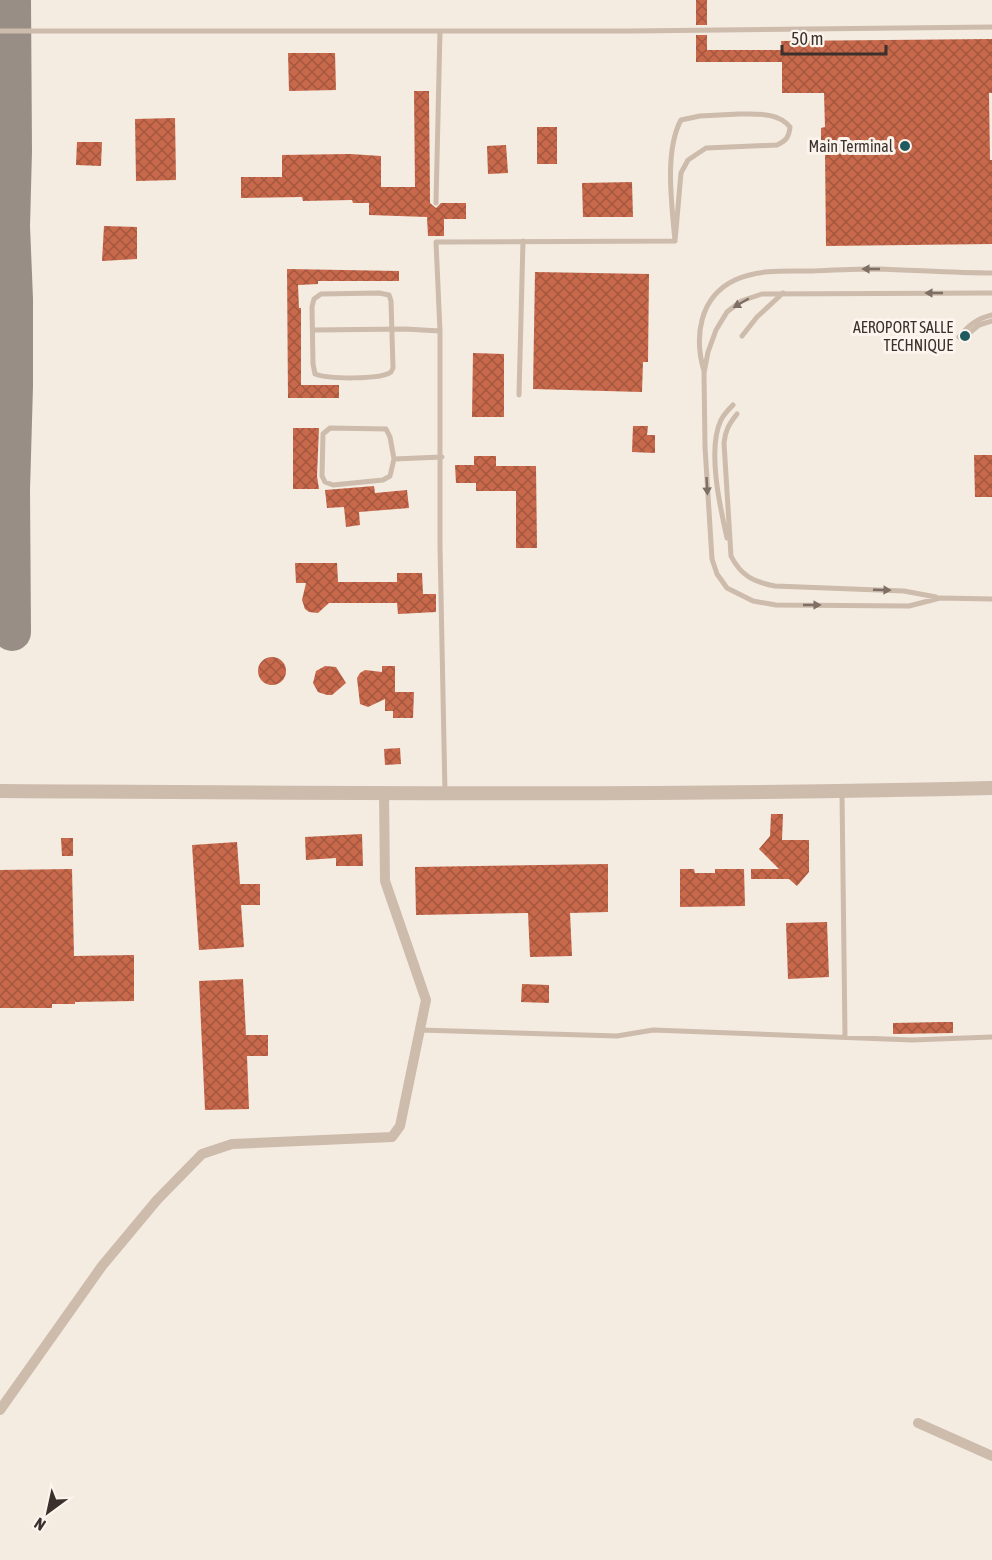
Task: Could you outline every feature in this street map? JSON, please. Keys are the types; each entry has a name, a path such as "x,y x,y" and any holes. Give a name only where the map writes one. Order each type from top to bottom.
{"street":[{"path":"0,791 842,792 992,788"},
{"path":"0,1410 102,1266 157,1200 202,1154 232,1144 392,1137 400,1126 426,1000 385,881 384,793"},
{"path":"918,1423 992,1456"}],"lane":[{"path":"0,31 992,27"},
{"path":"436,203 440,31"},
{"path":"739,114 767,115 785,121 790,127 785,141 777,144 706,148 688,160 681,173 675,241 671,194 673,146 675,132 681,120 700,116 739,114"},
{"path":"445,793 440,546 442,457 440,331 436,239 675,241"},
{"path":"519,395 523,241"},
{"path":"940,598 909,606 776,605 753,601 728,588 717,574 712,559 705,447 704,373 699,352 700,324 705,309 715,295 734,280 762,272 876,269 992,273"},
{"path":"379,292 389,295 392,329 393,368 386,376 327,377 315,374 312,307 314,299 321,294 379,292"},
{"path":"742,336 757,317 783,293"},
{"path":"704,373 712,341 727,312 741,301 762,294 992,293"},
{"path":"992,315 977,319 969,325 960,338 979,325 992,321"},
{"path":"314,330 440,331"},
{"path":"733,405 722,419 716,435 718,501 731,556 736,568 746,577 775,586 904,591 940,598 992,599"},
{"path":"731,556 724,435 737,414"},
{"path":"330,428 386,429 390,437 394,459 390,476 383,480 333,485 325,482 322,476 323,434 330,428"},
{"path":"394,459 442,457"},
{"path":"842,792 845,1037"},
{"path":"420,1030 617,1036 653,1030 912,1040 992,1037"}],"building":[{"path":"696,0 707,0 707,25 696,25"},
{"name":"Main Terminal","path":"696,35 707,35 707,50 782,50 781,41 992,39 992,93 989,93 992,244 826,246 825,150 821,150 821,128 825,127 824,93 782,93 782,62 696,62"},
{"path":"288,53 335,53 336,90 289,91"},
{"path":"414,91 429,91 430,203 436,208 441,203 466,203 466,219 444,219 444,236 428,236 427,217 369,215 369,203 353,203 352,200 303,201 302,197 241,198 241,177 282,177 282,155 381,156 381,187 415,187"},
{"path":"175,118 176,180 136,181 135,119"},
{"path":"537,127 557,127 557,164 537,164"},
{"path":"77,142 102,142 101,166 76,165"},
{"path":"506,145 508,173 488,174 487,146"},
{"path":"632,182 633,217 583,217 582,183"},
{"path":"104,226 137,227 137,259 102,261"},
{"path":"287,269 399,271 399,281 318,281 318,284 298,285 299,308 301,308 301,385 339,385 339,398 288,398"},
{"path":"535,272 649,274 648,362 643,362 642,392 533,389"},
{"path":"473,353 504,354 504,417 472,417"},
{"path":"633,426 648,426 647,435 655,435 655,453 632,452"},
{"path":"293,428 319,428 317,476 319,489 293,489"},
{"path":"974,455 992,455 992,497 975,497"},
{"path":"474,456 496,456 496,466 536,466 537,548 516,548 516,491 476,491 476,483 456,483 455,465 474,465"},
{"path":"374,486 375,493 407,490 409,508 359,512 360,525 346,527 344,507 327,508 325,490"},
{"path":"295,563 337,563 338,582 397,582 397,573 422,573 423,594 436,594 436,612 398,614 397,603 329,603 318,613 309,612 305,609 302,600 306,583 296,583"},
{"path":"272,657 282,661 286,671 282,681 272,685 262,681 258,671 262,661"},
{"path":"325,666 336,667 346,683 332,695 318,692 313,683 316,671"},
{"path":"382,666 395,666 395,692 414,692 413,718 393,718 393,711 385,711 385,699 368,707 360,704 357,678 365,670 382,672"},
{"path":"400,748 401,764 385,765 384,749"},
{"path":"771,814 783,814 782,840 809,840 809,872 797,886 789,879 751,879 751,869 779,869 759,849 770,836"},
{"path":"362,834 363,866 336,866 336,858 306,860 305,837"},
{"path":"61,838 73,838 73,856 62,856"},
{"path":"237,842 240,884 260,884 260,905 241,905 244,947 199,950 192,845"},
{"path":"608,864 608,912 570,913 572,956 530,957 528,913 416,915 415,867"},
{"path":"72,869 74,956 134,955 134,1001 75,1002 75,1004 52,1004 52,1008 0,1008 0,870"},
{"path":"680,869 694,869 695,873 715,873 715,869 744,869 745,906 680,907"},
{"path":"827,922 829,977 788,979 786,923"},
{"path":"243,979 246,1035 268,1035 268,1056 247,1056 249,1109 205,1110 199,981"},
{"path":"522,984 549,985 549,1003 521,1002"},
{"path":"953,1022 953,1033 893,1034 893,1023"}],"taxiway":[{"path":"12,0 11,226 14,386 11,490 12,632"}],"place":[{"name":"Main Terminal","path":"905,146"},
{"name":"AEROPORT SALLE TECHNIQUE","path":"965,336"}]}
